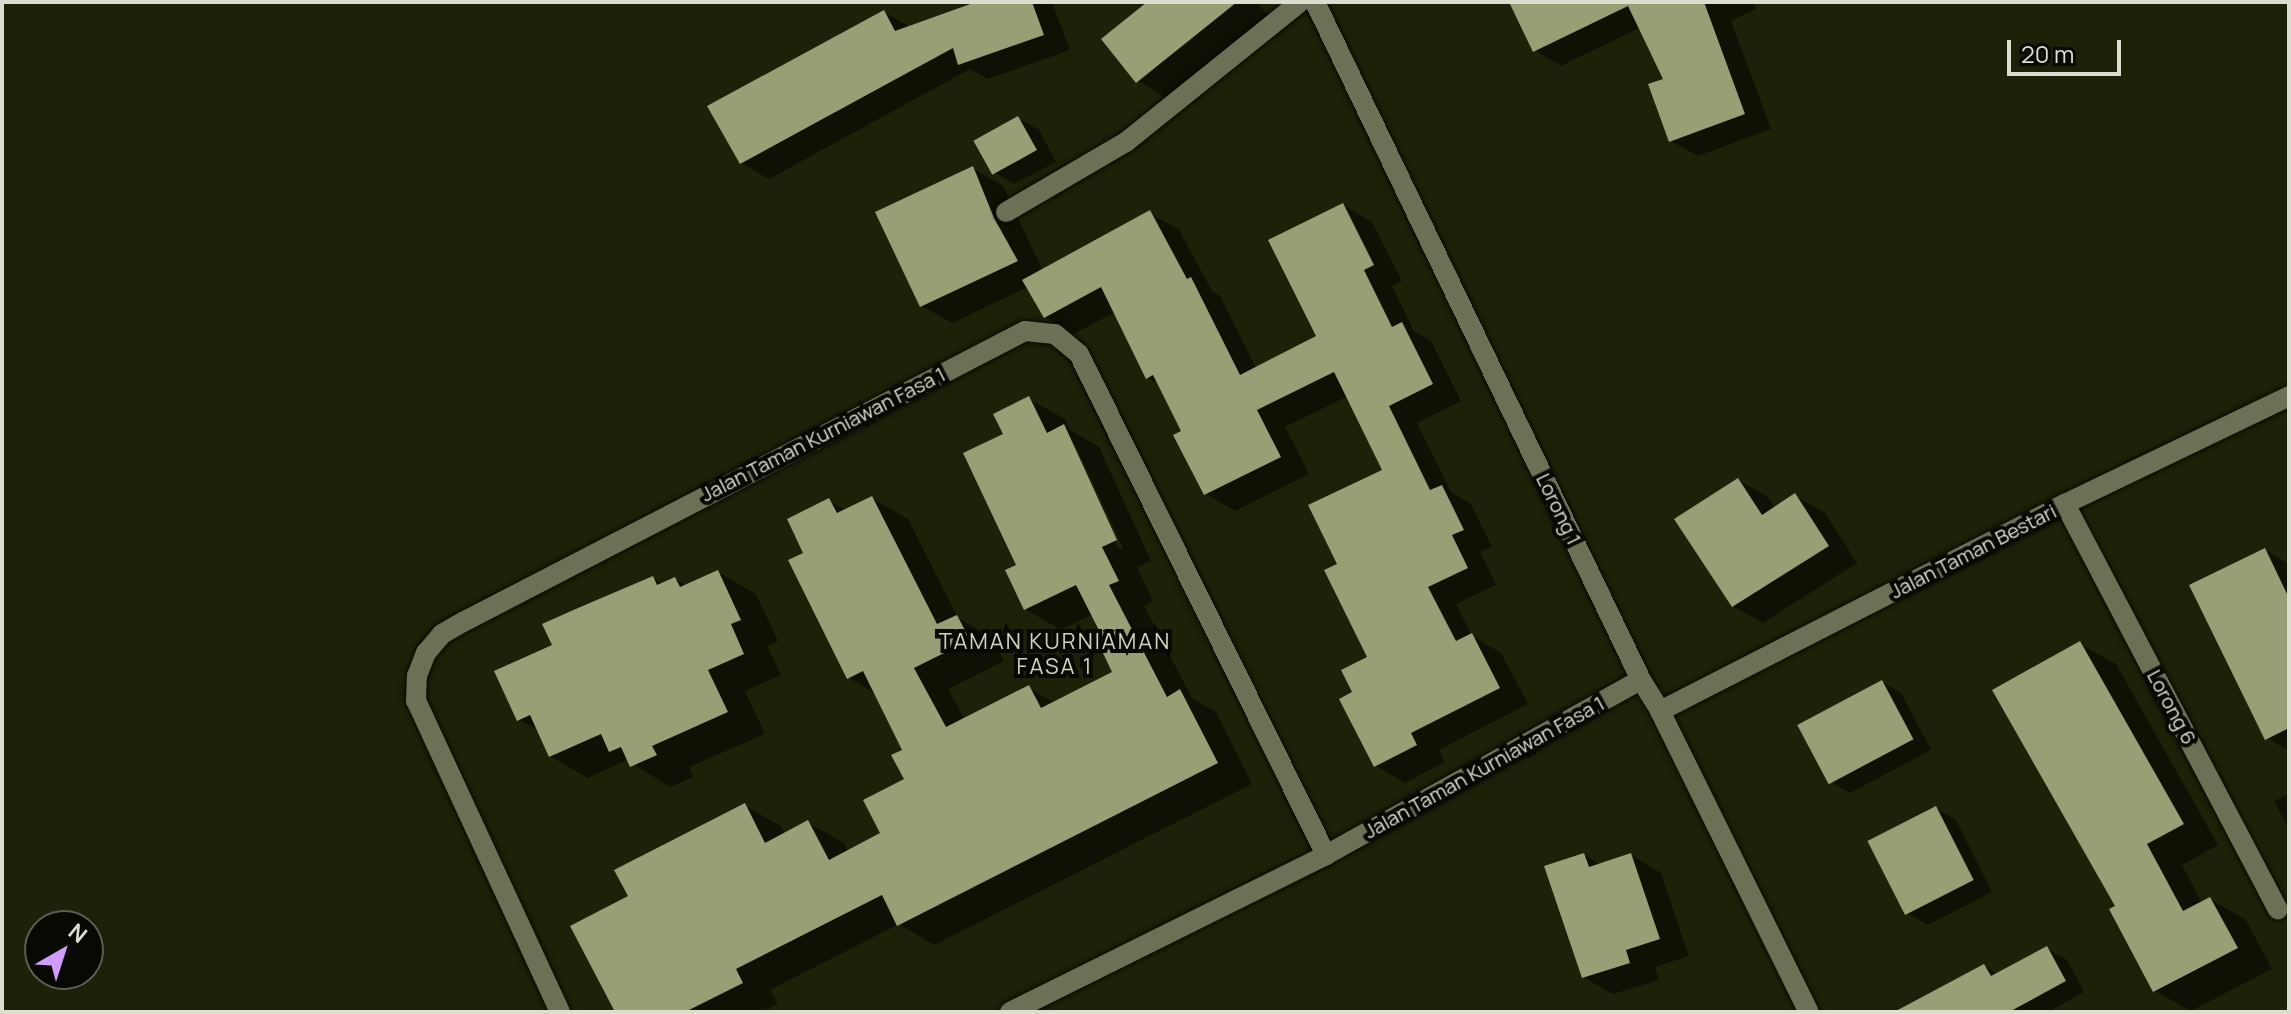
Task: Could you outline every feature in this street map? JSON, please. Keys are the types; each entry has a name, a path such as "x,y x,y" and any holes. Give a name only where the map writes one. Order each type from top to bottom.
{"street":[{"path":"1006,212 1126,142 1300,2"},
{"name":"Lorong 1","path":"1315,2 1641,680 1660,711 1809,1012"},
{"name":"Jalan Taman Kurniawan Fasa 1","path":"560,1012 416,701 417,676 426,653 442,634 463,622 1025,331 1055,334 1079,354 1326,855"},
{"name":"Jalan Taman Bestari","path":"1660,711 2065,504 2289,396"},
{"name":"Lorong 6","path":"2065,504 2278,910"},
{"name":"Jalan Taman Kurniawan Fasa 1","path":"1010,1012 1326,855 1641,680"}],"building":[{"path":"976,2 1032,2 1044,35 958,65 953,48 740,164 707,106 884,10 895,31"},
{"path":"1147,2 1237,2 1136,83 1101,39"},
{"path":"1509,2 1704,2 1745,114 1669,142 1648,84 1663,79 1628,6 1533,52"},
{"path":"1018,116 1037,150 992,175 973,141"},
{"path":"973,166 994,218 1018,261 920,307 875,212"},
{"path":"1343,203 1374,265 1364,270 1392,327 1402,322 1433,384 1389,406 1430,490 1442,485 1464,530 1452,535 1468,568 1428,587 1456,641 1472,633 1500,688 1411,733 1417,745 1374,767 1339,699 1352,692 1341,670 1367,657 1324,570 1337,564 1308,505 1382,470 1334,372 1257,410 1281,457 1204,495 1173,435 1181,431 1153,375 1146,379 1101,287 1044,318 1022,280 1150,210 1187,279 1191,277 1240,375 1316,336 1268,240"},
{"path":"1029,396 1047,433 1064,424 1117,540 1102,547 1119,581 1109,585 1167,697 1180,689 1218,763 897,926 882,895 736,969 743,983 685,1012 615,1012 570,926 628,896 614,870 745,803 765,843 808,820 829,860 880,833 863,800 904,779 891,755 902,750 863,671 847,679 788,560 803,553 787,519 829,498 837,513 872,496 937,624 957,615 970,640 914,668 946,727 1029,685 1041,708 1112,672 1102,651 1108,648 1076,585 1024,610 1005,570 1016,565 963,453 1003,434 993,414"},
{"path":"1738,478 1762,515 1795,493 1829,546 1732,607 1674,519"},
{"path":"2265,548 2289,598 2289,728 2265,740 2189,585"},
{"path":"718,570 741,620 731,624 744,654 708,670 728,712 652,746 657,755 630,767 621,747 609,752 601,734 549,757 530,715 517,721 494,671 552,645 542,624 653,576 657,585 675,577 680,587"},
{"path":"2080,641 2184,824 2147,844 2183,911 2210,897 2238,948 2153,992 2109,909 2115,906 1992,690"},
{"path":"1882,680 1913,739 1829,784 1797,725"},
{"path":"1936,806 1974,880 1905,915 1867,841"},
{"path":"1584,853 1589,867 1631,853 1660,939 1626,950 1630,963 1582,978 1544,866"},
{"path":"2047,946 2066,981 2009,1012 1894,1012 1984,964 1991,976"}],"district":[{"name":"TAMAN KURNIAMAN FASA 1","path":"1055,654"}]}
